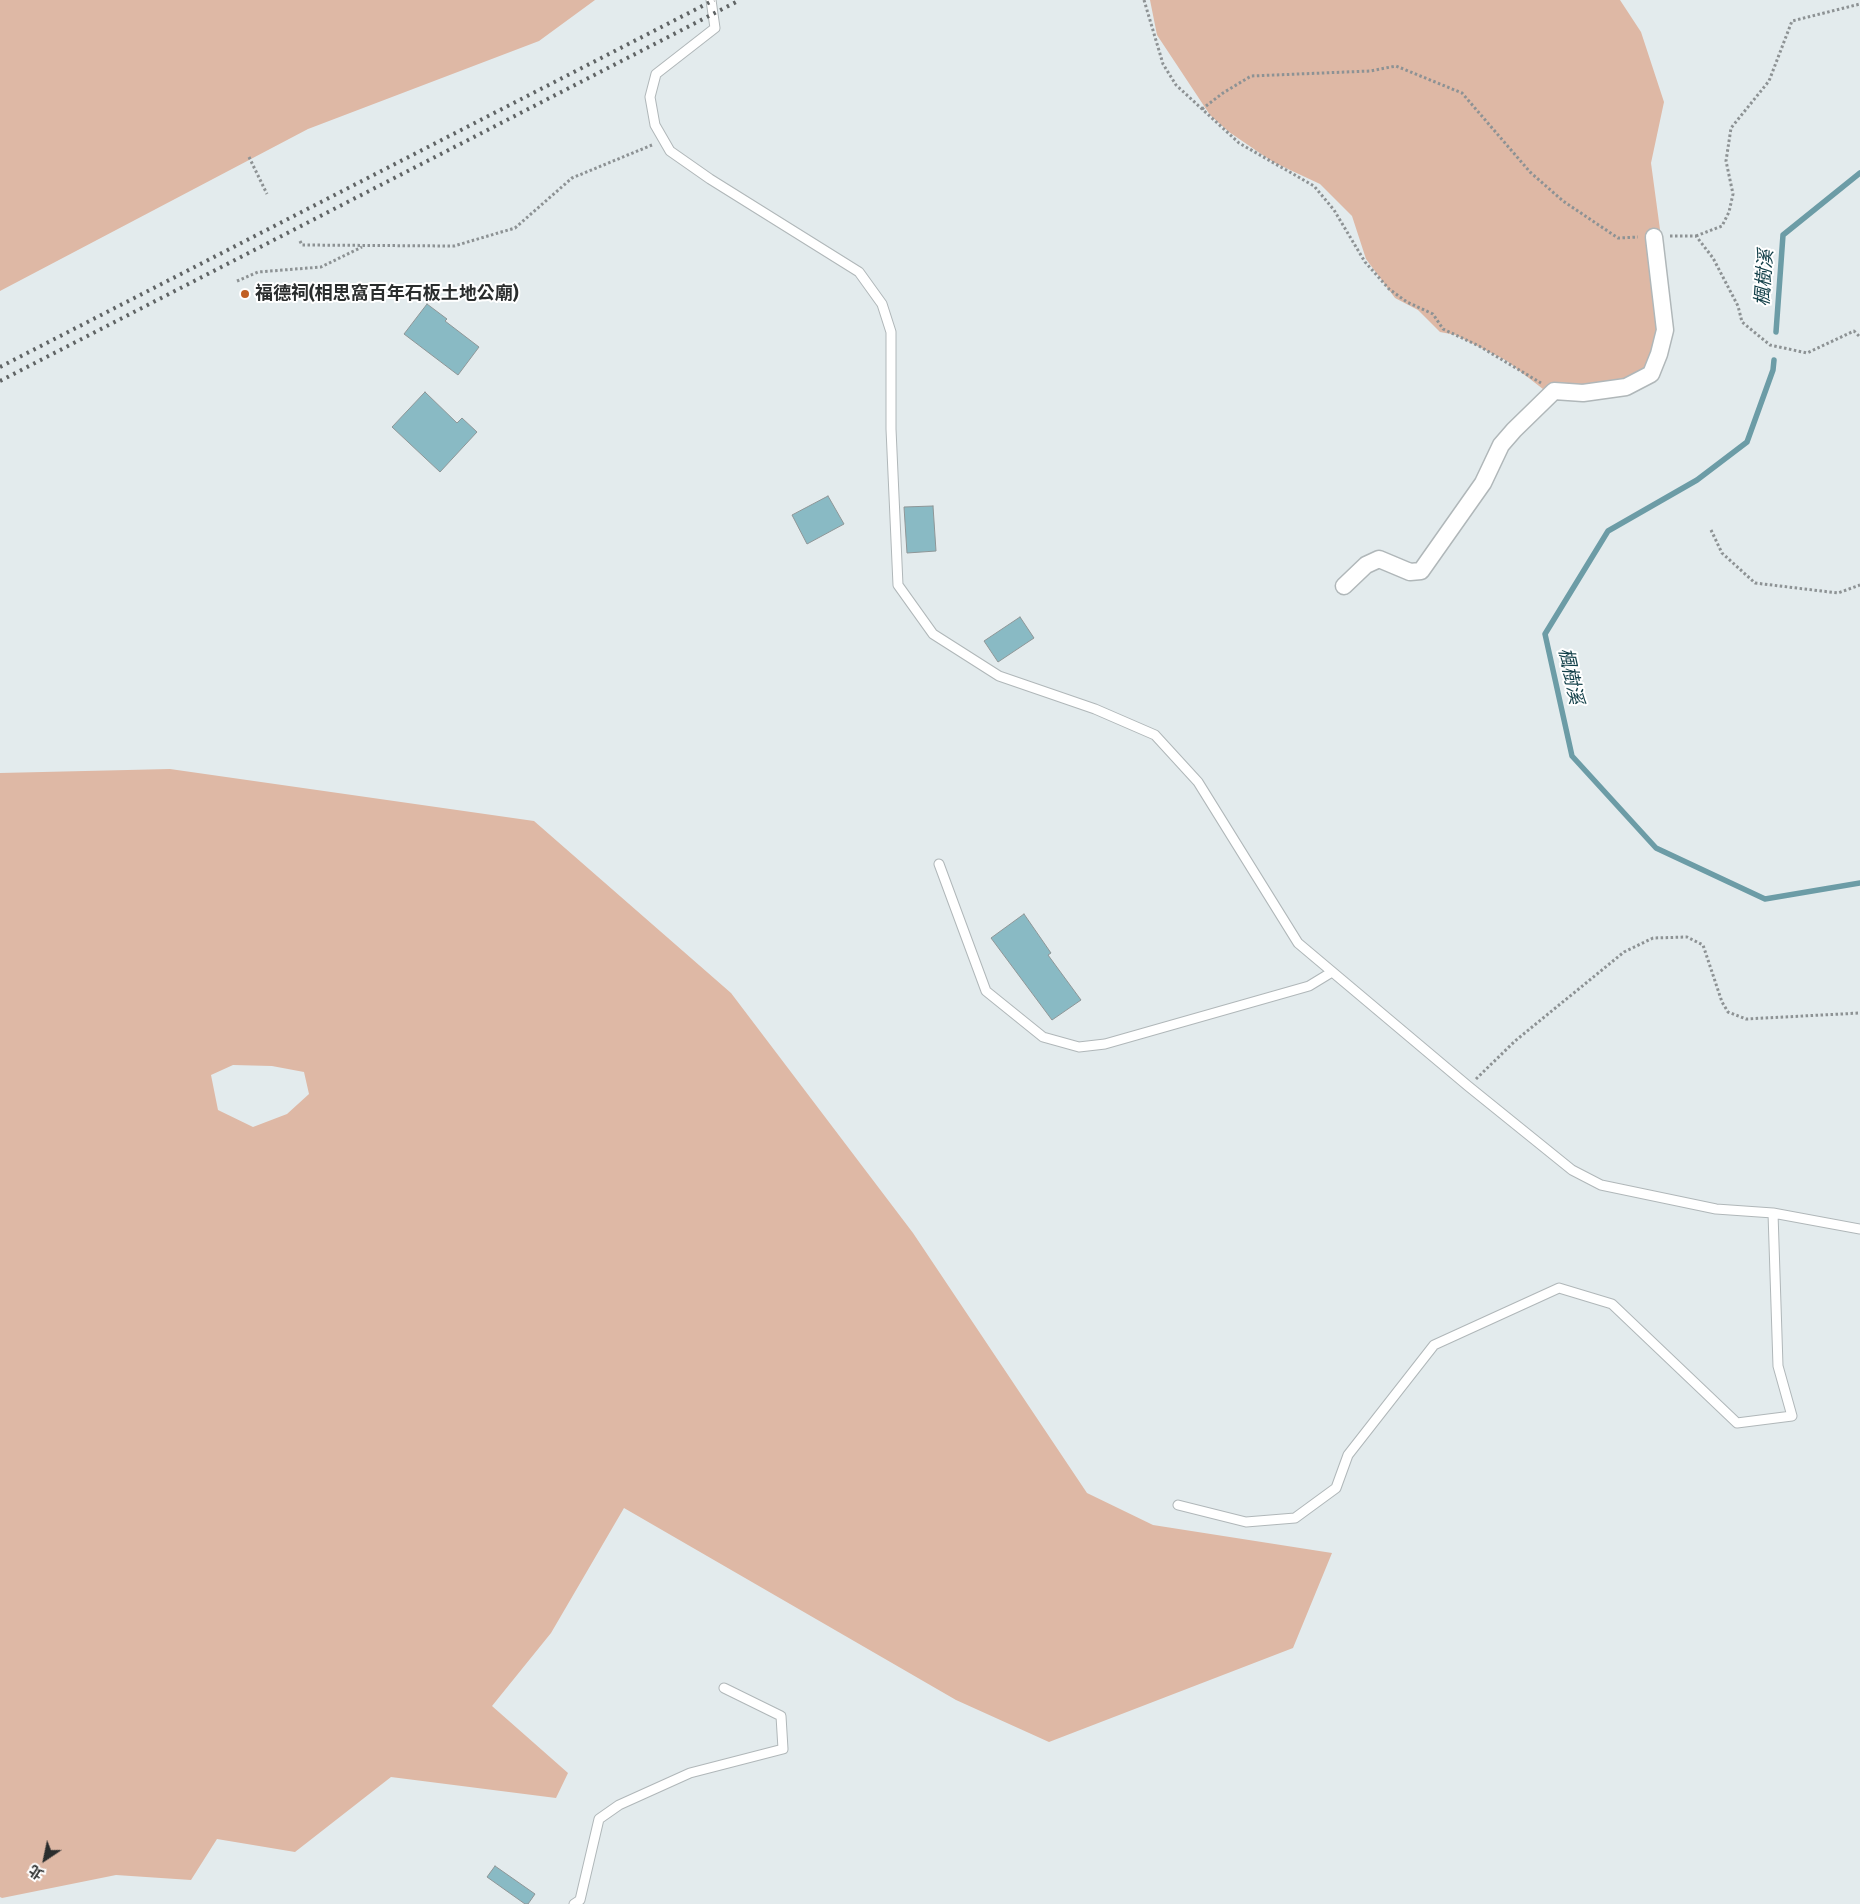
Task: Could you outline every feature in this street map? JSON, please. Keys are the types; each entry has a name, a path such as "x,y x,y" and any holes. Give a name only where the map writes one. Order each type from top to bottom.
{"street":[{"path":"1344,586 1366,565 1379,559 1410,572 1420,571 1482,483 1501,446 1514,430 1554,391 1583,393 1626,387 1651,374 1659,354 1665,330 1654,237"}],"lane":[{"path":"710,0 715,28 656,74 650,97 656,125 670,151 859,272 882,304 891,332 891,429 898,585 933,634 999,676 1095,709 1156,735 1198,782 1298,943 1468,1086 1572,1170 1601,1185 1716,1209 1774,1213 1860,1230"},
{"path":"938,864 986,991 1043,1036 1079,1047 1106,1044 1309,986 1332,972"},
{"path":"1178,1505 1246,1522 1295,1518 1336,1488 1348,1455 1434,1345 1559,1288 1612,1304 1737,1423 1792,1416 1778,1366 1774,1213"},
{"path":"574,1904 580,1900 599,1819 619,1805 690,1773 783,1749 781,1716 724,1688"}],"path":[{"path":"1144,0 1163,64 1176,85 1239,143 1314,186 1334,210 1365,262 1389,289 1407,302 1433,314 1443,330 1479,346 1554,391"},
{"path":"1202,108 1251,76 1370,71 1396,66 1462,93 1530,172 1563,201 1618,238 1696,236 1722,226 1729,212 1733,194 1726,161 1731,128 1769,81 1792,21 1860,4"},
{"path":"300,241 302,246 454,246 515,228 572,178 664,140"},
{"path":"249,157 267,194"},
{"path":"1696,236 1713,258 1738,306 1742,322 1770,345 1807,353 1854,331 1860,337"},
{"path":"237,281 258,272 320,267 362,247"},
{"path":"1711,530 1722,553 1755,583 1838,593 1860,585"},
{"path":"1468,1086 1515,1041 1624,952 1653,938 1687,937 1703,945 1722,1002 1728,1012 1746,1019 1860,1013"}],"shaded area":[{"path":"0,0 595,0 539,41 308,129 0,291"},
{"path":"1150,0 1620,0 1641,32 1664,102 1651,163 1666,274 1668,356 1638,388 1579,402 1548,393 1507,361 1456,335 1440,332 1418,310 1395,298 1366,259 1352,216 1320,184 1273,162 1229,132 1210,115 1157,35"},
{"path":"170,769 534,821 731,993 913,1233 1087,1493 1153,1525 1332,1553 1293,1648 1049,1742 956,1700 624,1508 551,1633 492,1706 568,1773 556,1798 391,1777 295,1852 217,1839 191,1880 116,1875 0,1897 0,773","holes":["233,1065 272,1066 304,1072 309,1094 287,1114 253,1127 218,1110 211,1075"]}],"building":[{"path":"427,304 447,319 445,321 479,347 458,375 404,334"},
{"path":"425,392 457,423 462,418 477,432 440,472 392,427"},
{"path":"828,496 844,524 807,544 792,515"},
{"path":"933,506 936,551 907,553 904,507"},
{"path":"1020,617 1034,638 998,662 984,641"},
{"path":"1024,914 1051,953 1048,955 1081,1000 1052,1020 991,938"},
{"path":"495,1866 535,1894 528,1904 525,1904 487,1877"}],"waterway":[{"name":"楓樹溪","path":"1776,332 1783,235 1860,173"},
{"name":"楓樹溪","path":"1774,360 1773,370 1747,442 1697,480 1608,531 1545,634 1572,756 1656,848 1765,899 1860,883"}],"railway":[{"path":"0,367 714,0"},
{"path":"0,381 740,0"}],"place":[{"name":"福德祠(相思窩百年石板土地公廟)","path":"245,294"}]}
